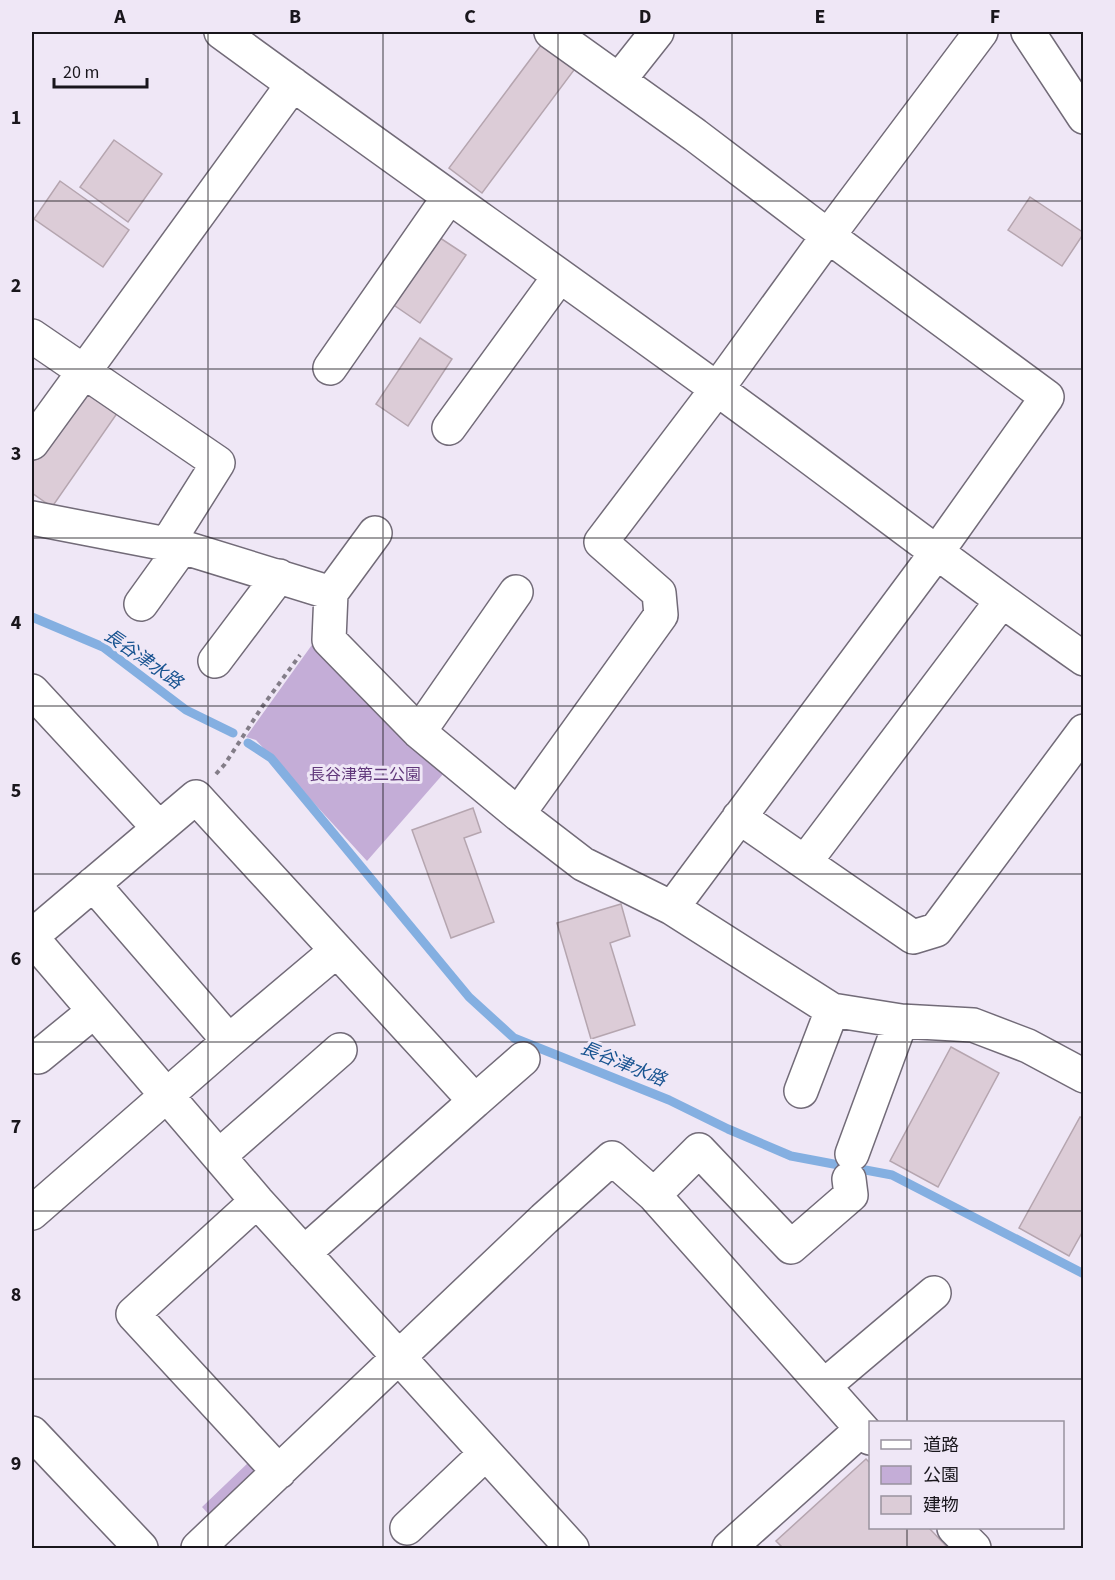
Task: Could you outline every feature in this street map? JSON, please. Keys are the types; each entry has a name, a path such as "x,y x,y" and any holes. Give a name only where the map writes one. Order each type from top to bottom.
{"street":[{"path":"221,32 717,389 1001,602 1083,659"},
{"path":"551,32 620,80 1047,397 937,552 672,908"},
{"path":"620,80 657,32"},
{"path":"518,814 662,615 659,593 601,542 981,32"},
{"path":"1028,32 1083,117"},
{"path":"32,443 292,84"},
{"path":"330,368 448,197"},
{"path":"449,428 559,277"},
{"path":"32,336 218,463 141,604"},
{"path":"32,518 174,546 279,576 330,605"},
{"path":"375,533 330,605 329,640 419,732 518,814 583,864 672,908 832,1010 901,1021 973,1025 1028,1046 1083,1076"},
{"path":"215,661 279,576"},
{"path":"419,732 516,592"},
{"path":"805,862 1001,602"},
{"path":"32,691 159,828"},
{"path":"740,817 913,937 936,930 1083,731"},
{"path":"475,1101 196,797 32,937 93,1012 167,1095 256,1201 572,1548"},
{"path":"93,884 229,1041"},
{"path":"32,1213 336,951"},
{"path":"801,1091 832,1010"},
{"path":"38,1057 93,1012"},
{"path":"654,1195 699,1150 791,1247 851,1195 850,1167 901,1021"},
{"path":"219,1156 340,1050"},
{"path":"304,1253 523,1059"},
{"path":"198,1548 544,1219 612,1158 654,1195 866,1434 729,1548"},
{"path":"256,1201 133,1314 279,1472"},
{"path":"825,1386 934,1293"},
{"path":"32,1432 141,1548"},
{"path":"407,1528 485,1454"},
{"path":"956,1529 974,1548"}],"path":[{"path":"196,797 225,764 330,605"}],"green space":[{"name":"長谷津第二公園","path":"314,642 444,773 367,861 256,740 246,737"},
{"path":"250,1461 257,1468 257,1480 214,1520 202,1507"}],"building":[{"path":"544,41 577,66 482,193 449,168"},
{"path":"114,140 162,174 128,222 80,187"},
{"path":"60,181 129,230 103,267 34,219"},
{"path":"1030,197 1084,233 1062,266 1008,230"},
{"path":"431,232 466,255 420,323 385,299"},
{"path":"420,338 452,359 408,426 376,404"},
{"path":"81,387 118,412 52,507 32,493 32,458"},
{"path":"473,808 481,832 464,838 494,922 451,938 412,830"},
{"path":"621,904 630,936 610,943 635,1025 591,1039 557,923"},
{"path":"951,1047 999,1073 938,1187 890,1161"},
{"path":"1080,1117 1084,1119 1084,1229 1069,1256 1019,1228"},
{"path":"866,1459 869,1462 869,1529 930,1529 948,1548 783,1548 776,1541"}],"waterway":[{"name":"長谷津水路","path":"32,617 103,647 186,710 233,733"},
{"name":"長谷津水路","path":"248,743 271,758 469,997 514,1038 669,1100 791,1156 892,1175 1084,1274"}]}
